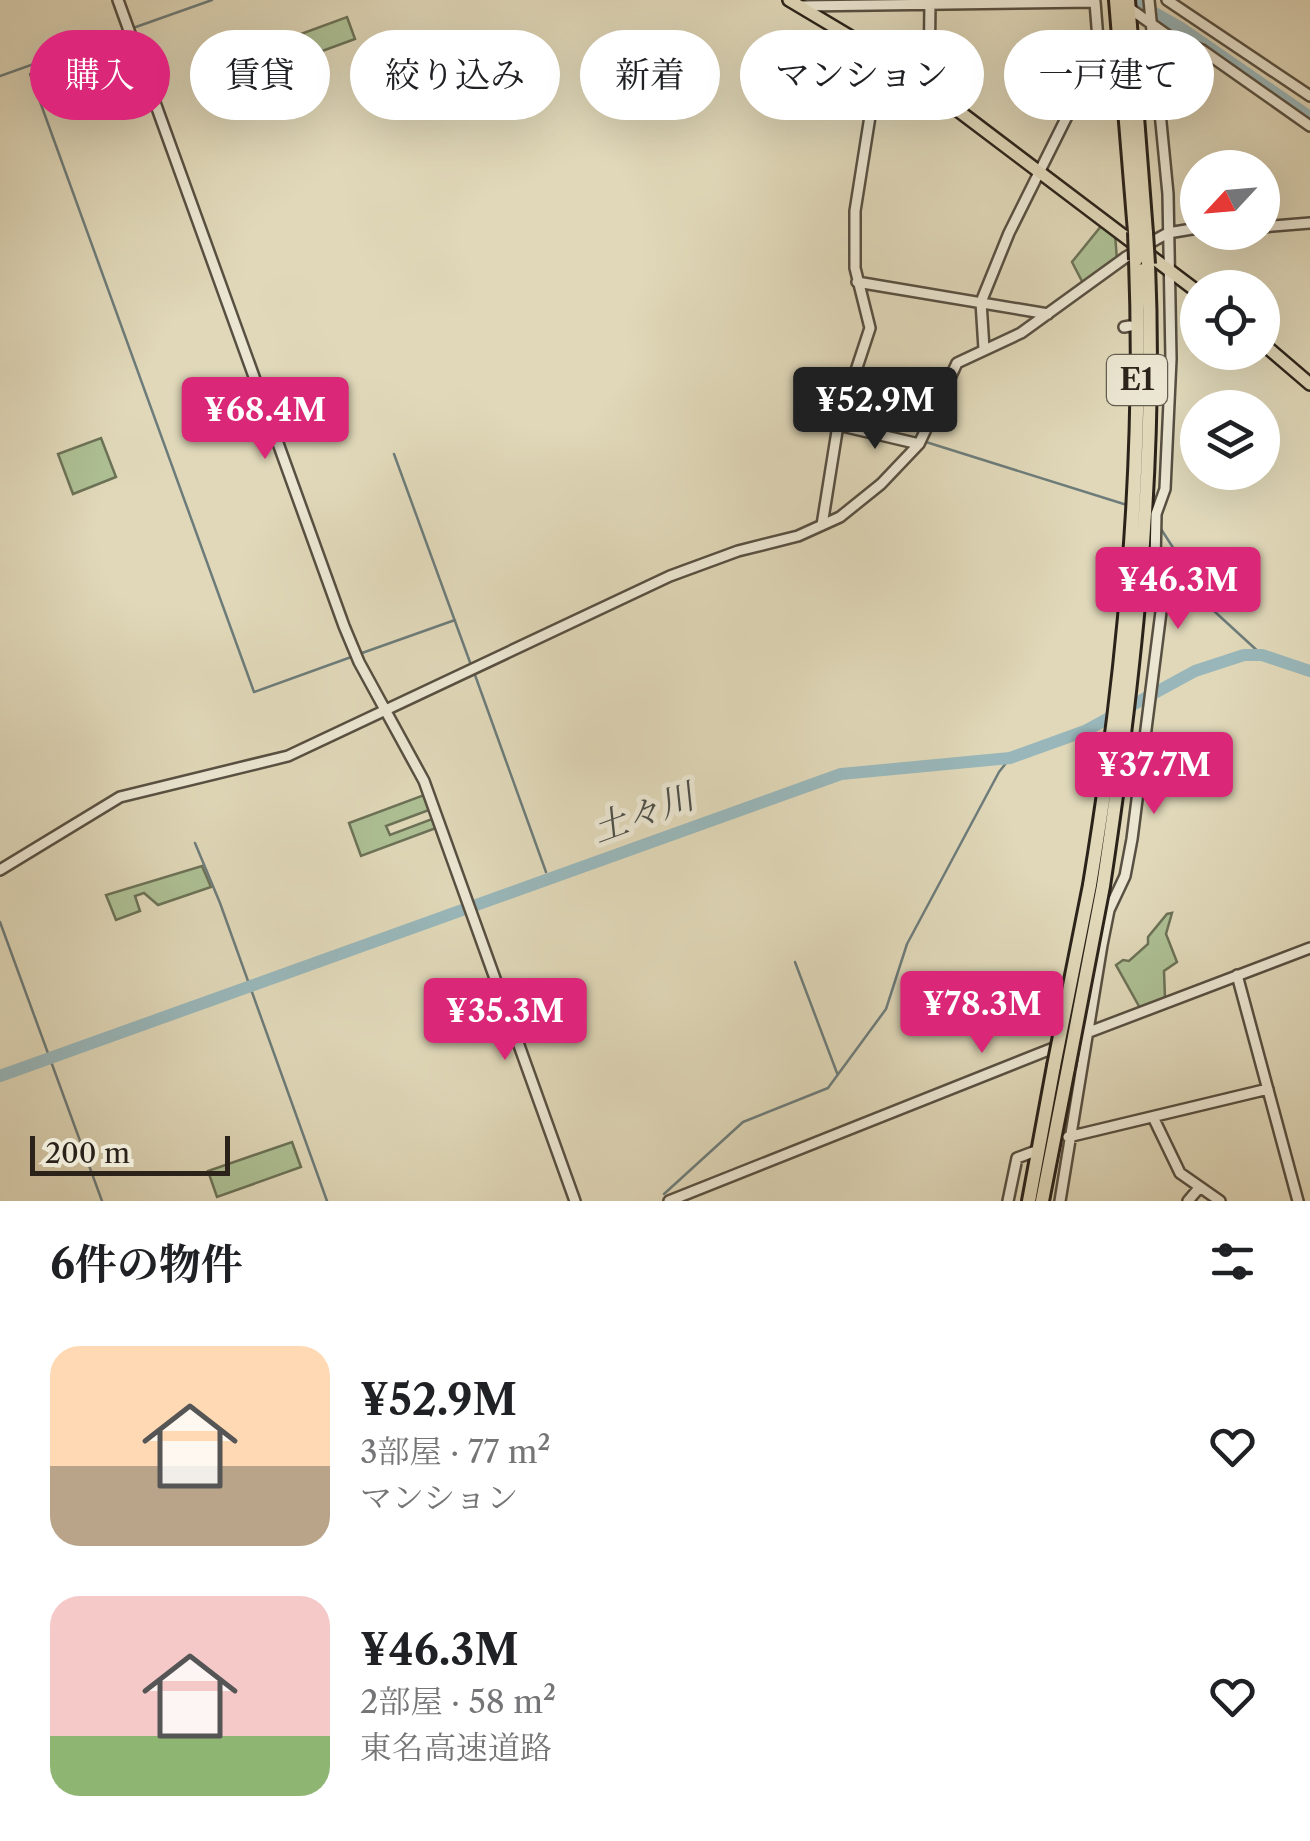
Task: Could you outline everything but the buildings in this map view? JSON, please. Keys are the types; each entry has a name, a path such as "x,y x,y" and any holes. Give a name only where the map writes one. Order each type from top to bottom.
{"highway":[{"name":"E1","path":"1042,1201 1062,1067 1097,885 1122,712 1140,501 1142,258 1123,4"},
{"name":"E1","path":"1030,1201 1062,1067"}],"main road":[{"path":"794,3 840,30"},
{"path":"972,120 1040,171 1142,258 1180,278"},
{"path":"1280,358 1310,384"}],"street":[{"path":"118,0 344,626 424,781 575,1201"},
{"path":"1149,0 1152,30"},
{"path":"1166,0 1310,96"},
{"path":"794,3 1094,1 1097,30"},
{"path":"930,2 930,30"},
{"path":"1123,4 1202,50 1310,126"},
{"path":"822,526 838,425 870,328 857,282 855,212 869,120"},
{"path":"984,350 981,302 1065,120"},
{"path":"1060,1201 1085,1034 1110,910 1126,876 1162,604 1150,583 1155,562 1156,514 1165,489 1170,326 1166,163 1161,120"},
{"path":"1280,226 1310,223"},
{"path":"0,870 120,797 288,756 670,576 822,526 853,508 919,444 952,369 964,358 1020,333 1142,258 1168,233 1180,231"},
{"path":"857,282 1050,314"},
{"path":"1158,326 1170,326"},
{"path":"838,425 919,444"},
{"path":"668,1201 1310,948"},
{"path":"1237,975 1293,1200"},
{"path":"1068,1137 1268,1089"},
{"path":"1153,1117 1180,1173 1220,1201"},
{"path":"1008,1201 1018,1158 1033,1152"},
{"path":"1188,1201 1199,1188"}],"green space":[{"path":"347,17 352,30 350,41 330,48 330,30 312,30"},
{"path":"1102,225 1115,234 1117,260 1084,285 1072,262"},
{"path":"101,438 116,477 73,494 58,454"},
{"path":"424,795 429,810 386,826 390,835 432,819 436,828 361,856 349,823"},
{"path":"202,866 211,887 158,905 144,893 135,896 140,911 116,920 106,895"},
{"path":"1172,913 1166,934 1177,962 1164,971 1165,998 1140,1008 1116,965 1129,961 1148,944 1148,937"},
{"path":"292,1142 301,1167 217,1197 208,1171"}],"waterway":[{"path":"133,28 212,0"},
{"path":"1132,0 1181,28 1310,117"},
{"path":"0,76 30,65"},
{"path":"47,120 254,692 354,656"},
{"path":"926,442 1127,505"},
{"path":"394,454 471,665"},
{"path":"1161,529 1214,611 1262,655"},
{"path":"362,653 455,620"},
{"name":"土々川","path":"0,1076 841,774 1010,758 1085,731 1195,671 1244,655 1262,655 1310,671"},
{"path":"475,675 546,872"},
{"path":"664,1194 743,1122 828,1088 886,1009 907,944 1010,758"},
{"path":"195,843 327,1201"},
{"name":"土々川","path":"0,922 102,1201"},
{"path":"795,962 837,1073"}]}
